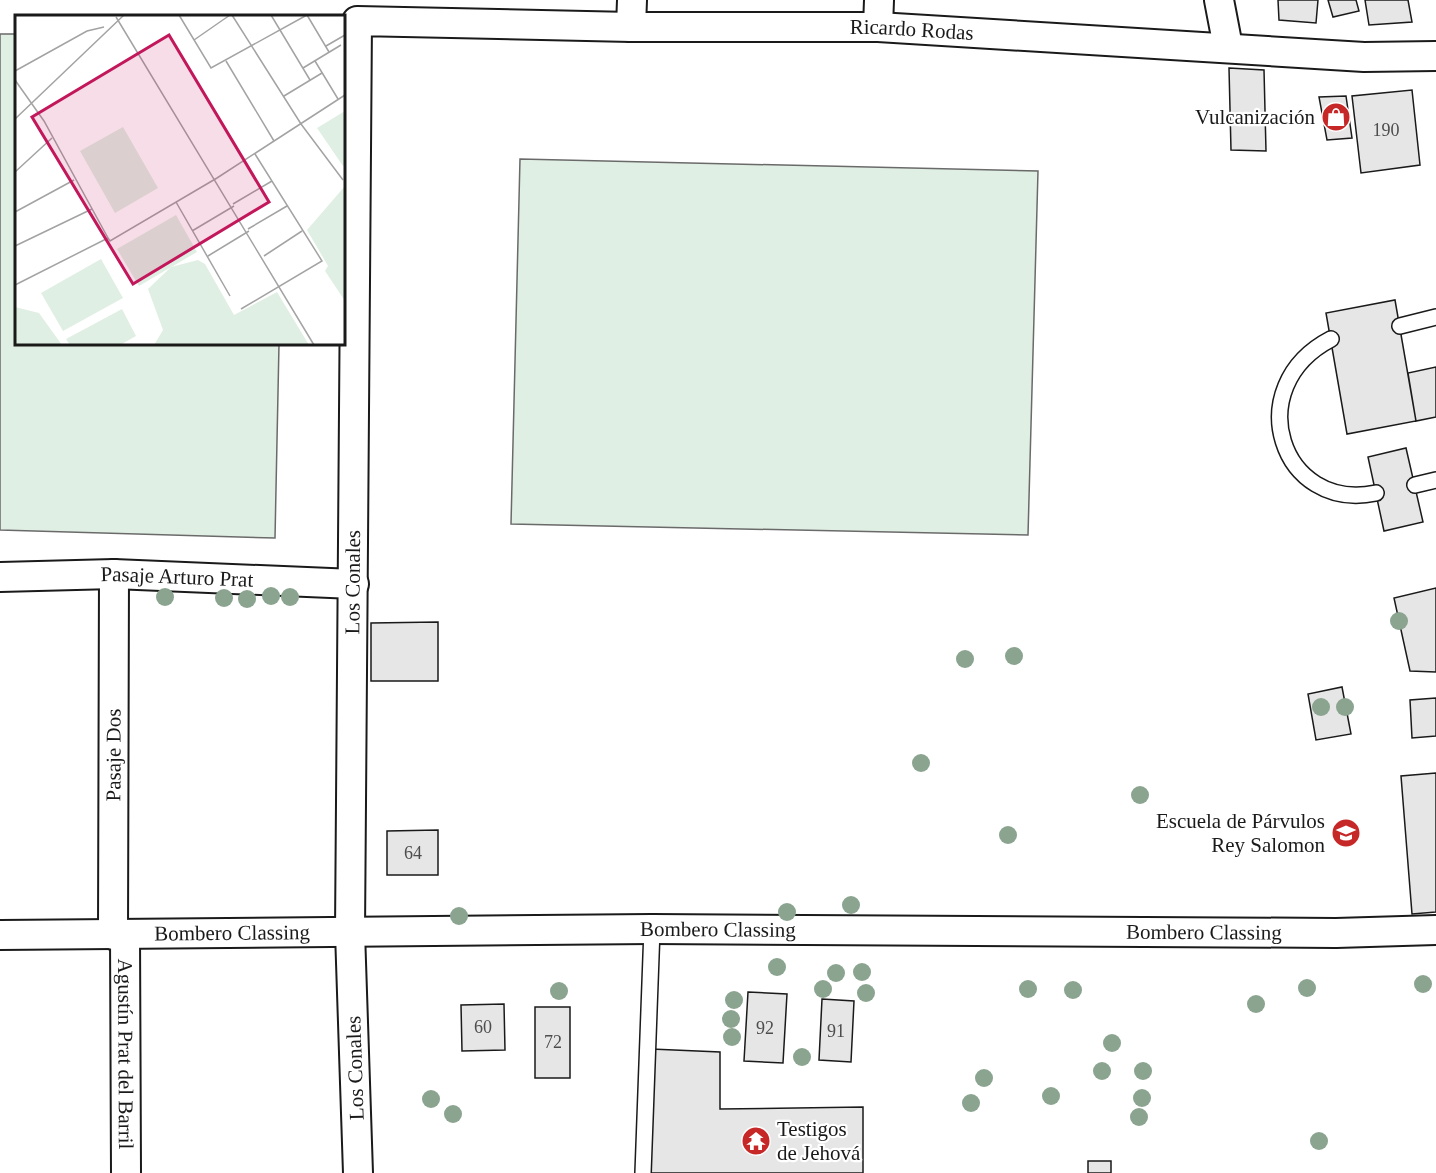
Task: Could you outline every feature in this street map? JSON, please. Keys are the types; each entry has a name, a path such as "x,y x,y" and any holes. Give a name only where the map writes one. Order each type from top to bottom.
{"street":[{"path":"1219,0 1228,47"},
{"name":"Ricardo Rodas","path":"386,10 631,14 879,14 1228,47 1364,57 1436,56"},
{"name":"Los Conales","path":"358,1173 350,932 357,21 386,10"},
{"name":"Pasaje Arturo Prat","path":"0,577 114,574 354,584"},
{"name":"Pasaje Dos","path":"114,574 119,935"},
{"name":"Bombero Classing","path":"0,935 652,929 1325,933 1436,930"},
{"name":"Agustín Prat del Barril","path":"119,935 126,1173"}],"lane":[{"path":"1400,326 1436,317"},
{"path":"1331,339 1301,358 1283,388 1279,405 1282,440 1290,457 1316,483 1351,495 1376,493"},
{"path":"1415,484 1436,480"},
{"path":"643,1173 652,929"}],"green space":[{"path":"0,34 15,34 15,345 279,345 275,538 0,530"},
{"path":"520,159 1038,171 1028,535 511,524"}],"building":[{"path":"1278,0 1318,0 1316,23 1279,20"},
{"path":"1328,0 1356,0 1359,11 1333,17"},
{"path":"1365,0 1408,0 1412,22 1369,25"},
{"path":"1229,68 1264,70 1266,151 1231,150"},
{"path":"1412,90 1420,165 1361,173 1352,96"},
{"name":"Vulcanización","path":"1346,96 1352,138 1327,140 1319,97"},
{"path":"1395,300 1416,421 1347,434 1326,313"},
{"path":"1436,367 1436,417 1416,421 1408,373"},
{"path":"1406,448 1423,522 1384,531 1368,457"},
{"path":"1436,588 1436,672 1410,671 1394,598"},
{"path":"438,622 438,681 371,681 371,623"},
{"path":"1342,687 1351,734 1316,740 1308,694"},
{"path":"1436,698 1436,736 1412,738 1410,700"},
{"path":"1436,773 1436,912 1412,914 1401,776"},
{"path":"438,830 438,875 387,875 387,831"},
{"path":"748,992 787,994 783,1063 744,1061"},
{"path":"822,999 854,1001 851,1062 819,1060"},
{"path":"504,1004 505,1050 462,1051 461,1005"},
{"path":"535,1007 570,1007 570,1078 535,1078"},
{"name":"Testigos de Jehová","path":"651,1049 720,1052 720,1109 863,1107 863,1173 649,1173"},
{"path":"1088,1161 1111,1161 1111,1173 1088,1173"}],"place":[{"name":"Vulcanización","path":"1336,117"},
{"name":"Escuela de Párvulos Rey Salomon","path":"1346,833"},
{"name":"Testigos de Jehová","path":"756,1141"}]}
